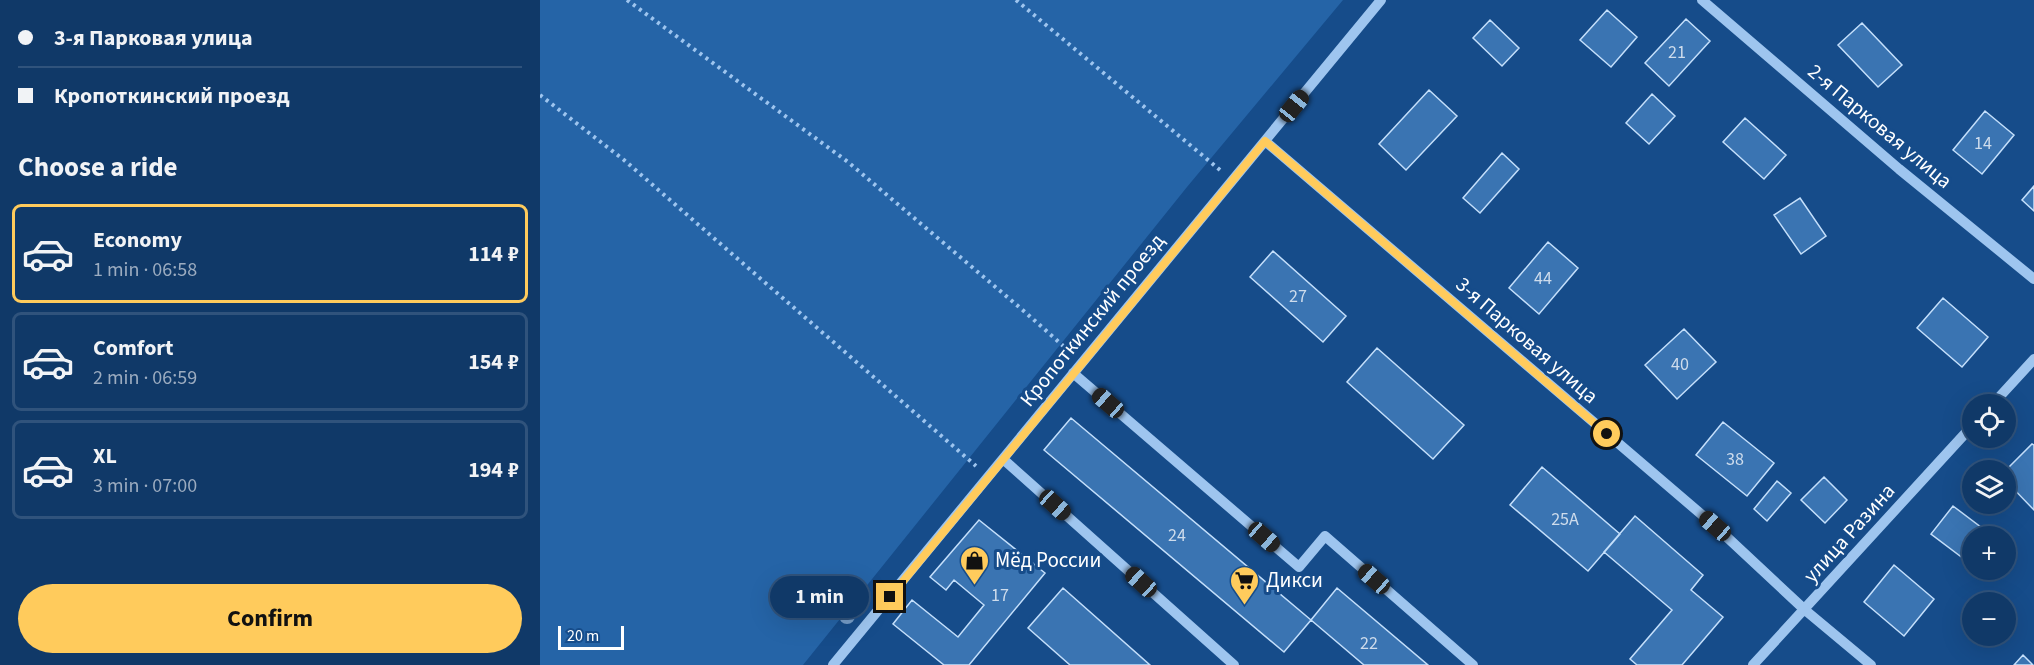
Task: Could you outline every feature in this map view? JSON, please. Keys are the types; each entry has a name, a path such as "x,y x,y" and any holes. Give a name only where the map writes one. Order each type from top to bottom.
{"street":[{"name":"Кропоткинский проезд","path":"833,665 1381,0"},
{"name":"2-я Парковая улица","path":"1702,0 1899,169 2034,279"},
{"name":"3-я Парковая улица","path":"1265,141 1715,526 1805,610 1871,665"},
{"path":"2002,394 2034,359"},
{"path":"1073,373 1299,567 1325,536 1473,665"},
{"name":"улица Разина","path":"1754,665 1962,437"},
{"path":"1003,459 1234,665"}],"path":[{"path":"627,0 848,162 1026,312 1082,363"},
{"path":"1016,0 1232,181"},
{"path":"540,95 624,160 988,477"}],"shaded area":[{"path":"540,0 1343,0 1187,187 803,665 540,665"}],"building":[{"path":"1607,10 1637,37 1611,67 1580,40"},
{"path":"1686,19 1710,41 1669,86 1645,63"},
{"path":"1490,20 1519,48 1502,66 1473,38"},
{"path":"1862,23 1902,65 1878,87 1838,45"},
{"path":"1429,90 1457,116 1406,170 1379,144"},
{"path":"1652,94 1675,116 1649,144 1626,123"},
{"path":"1985,111 2014,135 1982,174 1953,150"},
{"path":"1745,118 1786,155 1764,179 1723,142"},
{"path":"1502,153 1519,169 1480,213 1463,198"},
{"path":"2034,186 2034,211 2022,200"},
{"path":"1800,198 1826,236 1801,254 1774,215"},
{"path":"1548,242 1578,268 1539,314 1509,288"},
{"path":"1273,251 1346,316 1323,342 1250,277"},
{"path":"1943,298 1988,337 1962,367 1917,328"},
{"path":"1684,329 1716,362 1677,399 1645,365"},
{"path":"1377,348 1464,425 1433,459 1347,382"},
{"path":"1071,418 1311,620 1284,652 1044,450"},
{"path":"1723,422 1774,463 1747,496 1696,455"},
{"path":"2032,444 2034,445 2034,510 2016,491 2016,460"},
{"path":"1542,467 1620,534 1588,571 1510,505"},
{"path":"1824,477 1847,500 1825,523 1801,500"},
{"path":"1777,481 1791,493 1767,521 1754,509"},
{"path":"1953,506 1979,526 1962,526 1962,557 1931,534"},
{"path":"1635,516 1703,575 1691,590 1723,617 1682,665 1637,665 1630,659 1672,610 1604,552"},
{"path":"979,520 1045,573 969,665 944,665 893,624 912,600 958,637 984,605 954,580 946,590 930,577"},
{"path":"1894,565 1934,599 1904,636 1864,602"},
{"path":"1063,588 1150,665 1070,665 1028,628"},
{"path":"1337,588 1428,665 1364,665 1311,620"},
{"path":"2023,655 2033,665 2014,665"}],"place":[{"name":"Мёд России","path":"974,586"},
{"name":"Дикси","path":"1245,606"}],"route":[{"path":"890,597 1265,141 1607,434"}]}
